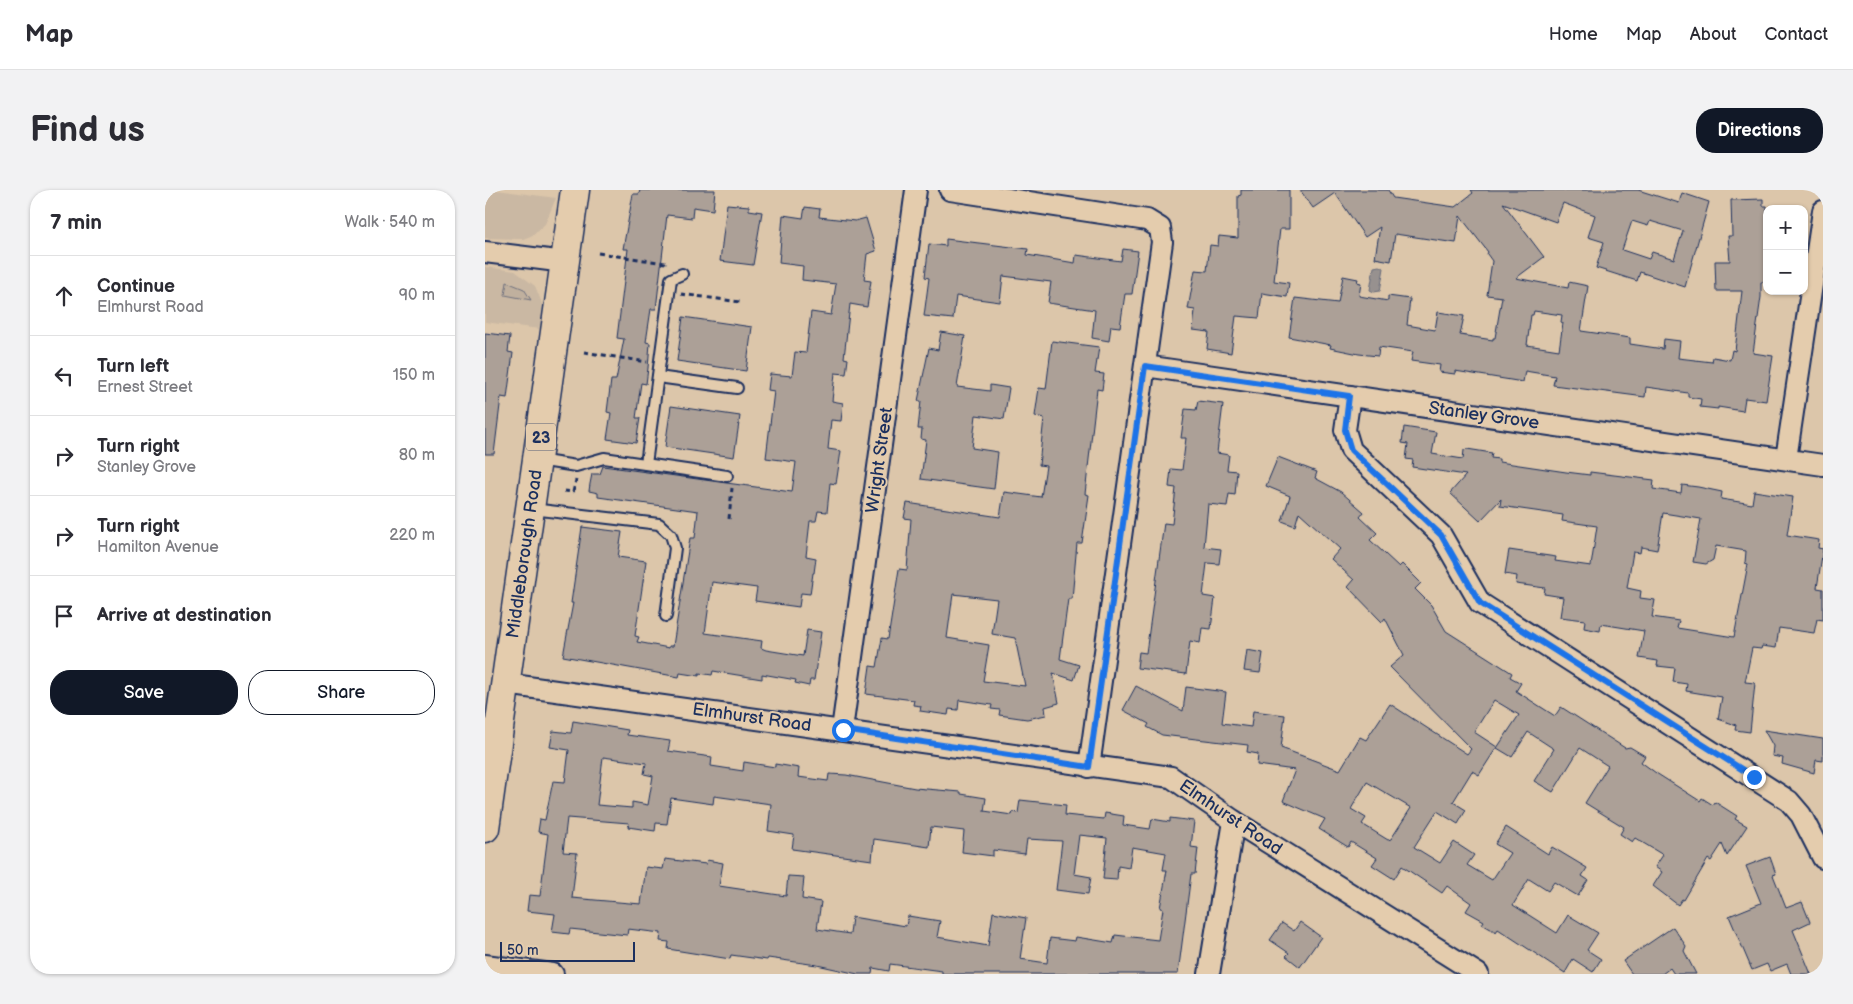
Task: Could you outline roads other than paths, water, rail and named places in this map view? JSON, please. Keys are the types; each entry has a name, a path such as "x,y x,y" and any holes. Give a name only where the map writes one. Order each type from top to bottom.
{"main road":[{"name":"Middleborough Road","path":"485,828 491,742 506,684 575,190"}],"street":[{"name":"Wright Street","path":"843,730 916,190"},
{"path":"950,190 1147,220 1160,228 1162,242 1089,767"},
{"path":"1786,459 1823,211"},
{"path":"485,252 565,262"},
{"name":"Stanley Grove","path":"1145,366 1823,465"},
{"path":"1349,396 1345,430 1351,450 1441,535 1480,603 1789,801 1801,815 1823,858"},
{"name":"Elmhurst Road","path":"506,684 1171,777 1234,821 1478,974"},
{"path":"1209,974 1234,821"},
{"path":"485,964 553,974"}],"lane":[{"path":"646,464 671,279 682,274"},
{"path":"658,377 737,388"},
{"path":"537,460 576,466 604,458 730,479"},
{"path":"531,508 659,524 671,535 675,548 666,616"}]}
